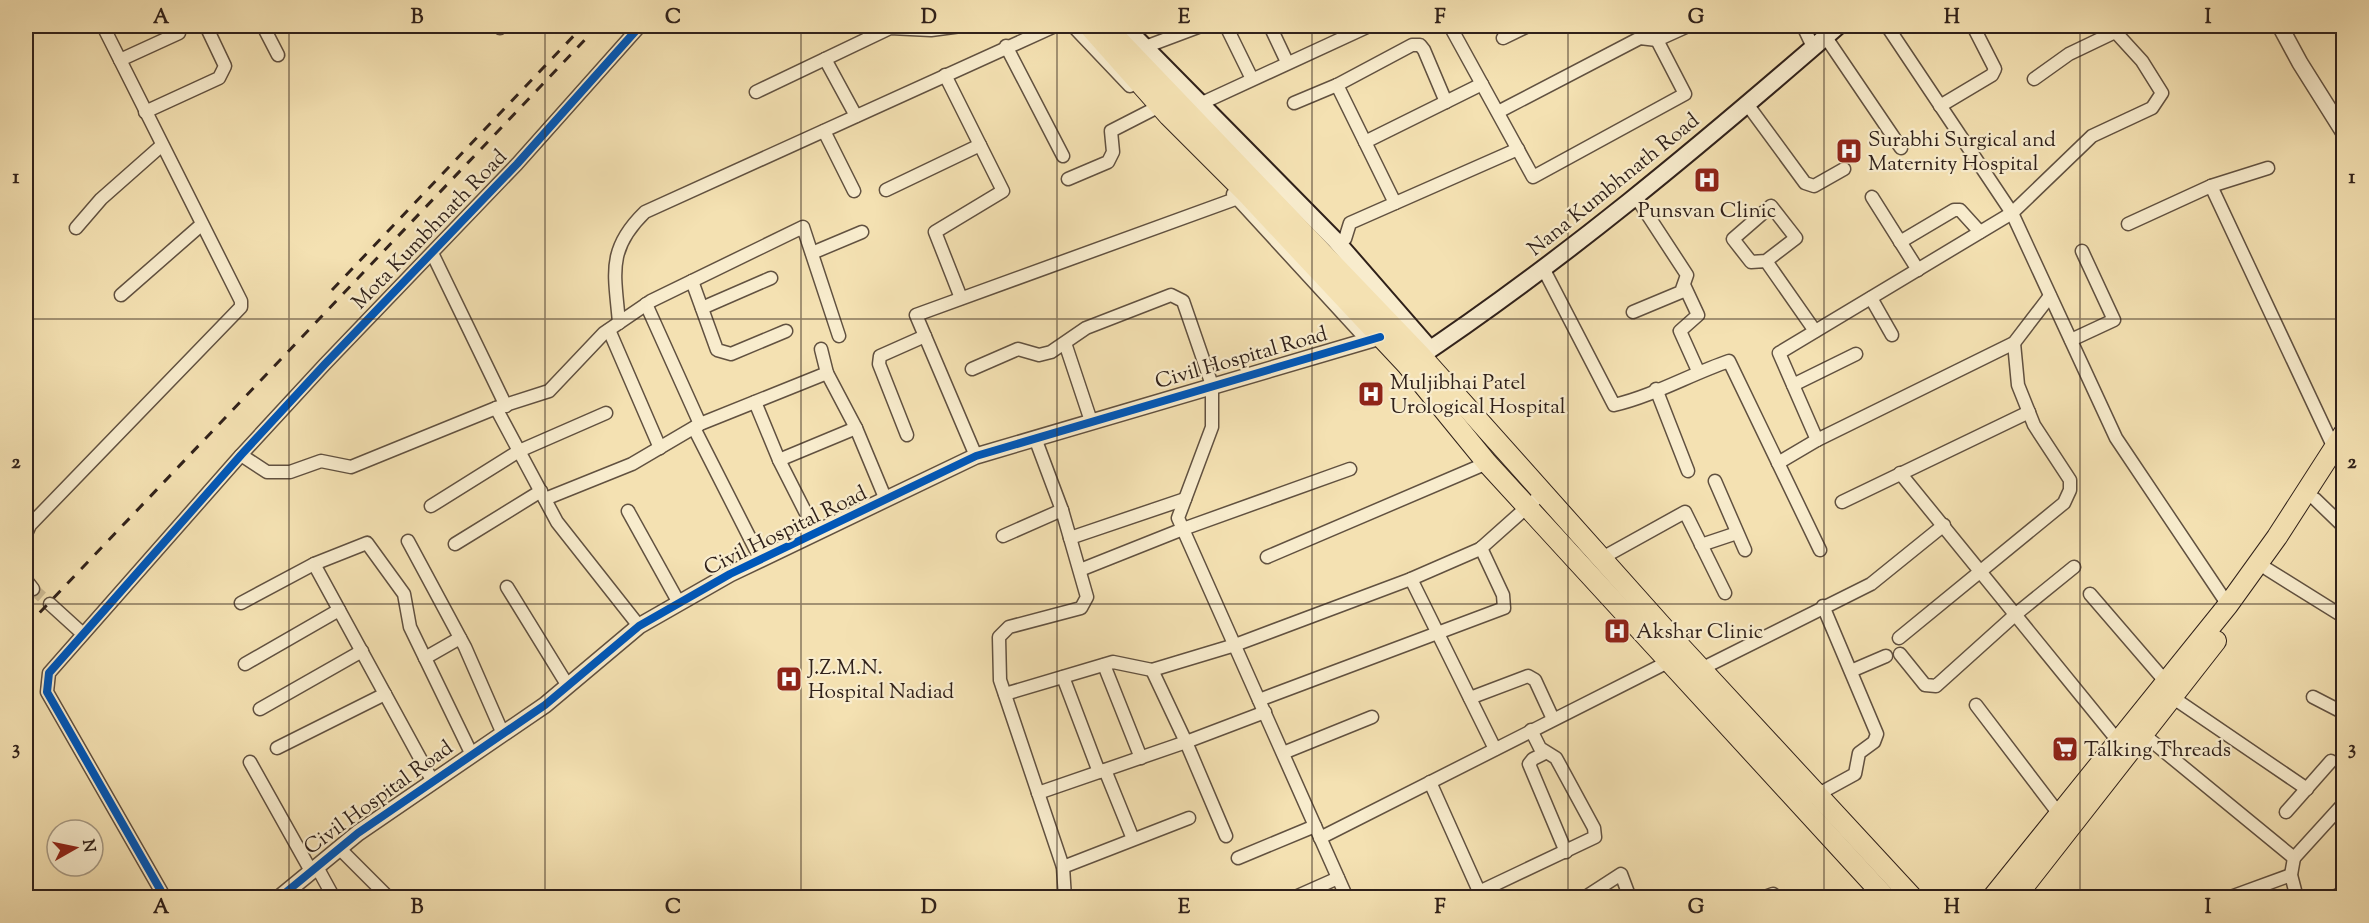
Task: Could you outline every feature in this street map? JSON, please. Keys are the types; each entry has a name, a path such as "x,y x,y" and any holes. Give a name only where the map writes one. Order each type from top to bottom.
{"main road":[{"path":"1089,26 1169,116 1245,192 1343,300 1373,338 1419,357"},
{"path":"1105,26 1350,280 1913,897"},
{"path":"1124,26 1336,241 1419,357 1487,463 1528,505 1797,803 1886,897"},
{"name":"Nana Kumbhnath Road","path":"1419,357 1543,268 1636,197 1825,36"},
{"path":"1992,897 2118,741 2169,689 2267,569 2315,499 2340,446"},
{"path":"2015,897 2143,734 2169,689 2340,446"}],"street":[{"path":"26,534 30,525 109,440 241,307 241,301 161,146 103,26"},
{"path":"145,112 219,78 223,73 225,66 206,26"},
{"path":"263,26 278,55"},
{"name":"Mota Kumbhnath Road","path":"165,897 47,692 50,673 241,455 517,164 640,26"},
{"path":"756,92 890,28 931,30 961,26"},
{"path":"660,448 614,327 615,270 620,243 628,229 645,212 1006,46 1055,26"},
{"path":"1073,26 1373,338"},
{"path":"1145,47 1201,26"},
{"path":"1226,26 1252,79"},
{"path":"1270,26 1287,62"},
{"path":"1202,103 1369,26"},
{"path":"1450,26 1533,177 1685,94 1657,40"},
{"path":"1503,38 1528,26"},
{"path":"1498,112 1640,38 1657,40 1688,26"},
{"path":"1803,26 1825,36 1901,148"},
{"path":"1887,26 2012,213 2116,438 2228,605"},
{"path":"1940,106 1992,75 1995,69 1973,26"},
{"path":"2280,26 2343,133"},
{"path":"1817,440 1779,353 2012,213 2092,136 2152,108 2162,93 2142,61 2113,28 2069,54 2034,79"},
{"path":"120,60 179,33"},
{"path":"1294,103 1337,85 1412,45 1420,45 1424,50 1446,102"},
{"path":"1006,46 1064,156"},
{"path":"825,59 856,116"},
{"path":"945,75 1003,191 935,232 961,298"},
{"path":"1365,142 1482,84"},
{"path":"1337,85 1395,203"},
{"path":"1747,104 1805,183 1814,186 1844,169"},
{"path":"1068,179 1108,162 1113,152 1111,131 1152,110"},
{"path":"824,131 854,191"},
{"path":"886,190 980,145"},
{"path":"76,228 101,199 161,146"},
{"path":"1336,241 1345,239 1350,223 1518,149"},
{"path":"2128,224 2211,186 2268,168"},
{"path":"2211,186 2340,446"},
{"path":"1633,312 1681,292 1687,275 1636,197"},
{"path":"1872,197 1918,270"},
{"path":"976,456 916,315 1238,198"},
{"path":"1771,206 1796,238 1766,261 1751,262 1733,239 1771,206"},
{"path":"1900,242 1954,210 1960,210 1980,232"},
{"path":"121,295 201,225"},
{"path":"241,455 267,472 290,472 321,461 351,467 501,407 549,391 614,327 646,304 803,227 840,336"},
{"path":"812,253 862,232"},
{"path":"2071,340 2114,320 2082,251"},
{"path":"432,253 519,451 557,522 639,626"},
{"path":"1766,261 1815,331"},
{"path":"1543,268 1614,405 1729,361 1820,550"},
{"path":"702,308 771,278"},
{"path":"692,281 717,350 723,354 730,354 786,331"},
{"path":"1684,285 1698,315 1680,331 1698,371"},
{"path":"972,369 1018,349 1023,348 1039,355 1051,352 1086,328 1171,295 1183,301 1212,385 1212,427 1178,518 1347,897"},
{"path":"1778,463 1817,440 2014,343 2050,296"},
{"path":"1870,298 1892,335"},
{"path":"646,304 697,426 761,560"},
{"path":"907,435 879,364 880,356 925,336"},
{"name":"Civil Hospital Road","path":"279,897 339,848 545,705 639,626 761,560 976,456 1373,338"},
{"path":"1899,638 1983,572 2064,503 2070,490 2070,480 2034,424 2018,385 2014,343"},
{"path":"1065,344 1091,421"},
{"path":"821,349 827,373 856,428 886,500"},
{"path":"1793,385 1856,354"},
{"path":"455,544 543,495 632,464 697,426 827,373"},
{"path":"1656,390 1688,471"},
{"path":"754,402 779,460 816,533"},
{"path":"431,506 519,451 606,412"},
{"path":"1842,502 1900,472 2029,412"},
{"path":"779,460 856,428"},
{"path":"1035,438 1062,510 1087,597 1081,608 1009,627 999,637 1000,680 1063,867 1065,897"},
{"path":"1267,558 1487,463"},
{"path":"1080,570 1183,529 1350,470"},
{"path":"1900,472 2118,741"},
{"path":"1714,481 1745,550"},
{"path":"1005,694 1104,665 1123,662 1138,669 1152,670 1235,645 1411,579 1481,548 1494,539 1544,492"},
{"path":"1070,538 1185,499"},
{"path":"2315,499 2343,527"},
{"path":"1003,536 1062,510"},
{"path":"628,511 680,603"},
{"path":"1602,558 1685,512 1725,593"},
{"path":"1702,668 1871,584 1944,525"},
{"path":"1701,545 1737,532"},
{"path":"408,541 460,638 503,734"},
{"path":"241,603 314,564 368,543 404,594 410,627 472,755"},
{"path":"1259,700 1504,608 1503,595 1481,548"},
{"path":"314,564 434,782"},
{"path":"1900,654 1925,685 1936,686 2016,614 2074,567"},
{"path":"2267,569 2343,617"},
{"path":"1411,579 1495,749"},
{"path":"507,587 568,686"},
{"path":"2090,594 2169,689 2307,789"},
{"path":"50,604 83,634"},
{"path":"1797,803 1820,795 1855,774 1859,753 1876,739 1875,726 1823,606"},
{"path":"245,664 339,610"},
{"path":"425,658 460,638"},
{"path":"260,709 362,651"},
{"path":"1851,671 1886,656"},
{"path":"1320,838 1670,661"},
{"path":"1104,665 1140,758"},
{"path":"1152,670 1226,836"},
{"path":"1470,698 1528,676 1535,680 1552,719"},
{"path":"1062,677 1133,839"},
{"path":"277,748 385,694"},
{"path":"2313,697 2343,713"},
{"path":"1976,705 2059,814"},
{"path":"1038,793 1265,712"},
{"path":"1283,753 1371,717"},
{"path":"1430,782 1481,895 1592,840 1594,828 1556,758 1545,753 1531,730"},
{"path":"2143,734 2294,858"},
{"path":"1545,753 1533,759 1529,764 1566,852"},
{"path":"2286,812 2331,761"},
{"path":"250,762 314,869 334,897"},
{"path":"2297,897 2291,875 2294,858 2343,803"},
{"path":"1063,867 1189,818"},
{"path":"1238,858 1315,826"},
{"path":"339,848 389,897"},
{"path":"1584,897 1622,874 1630,897"},
{"path":"2228,897 2291,875"},
{"path":"1293,897 1338,878"},
{"path":"2331,897 2343,892"},
{"path":"1762,897 1773,894 1779,897"}],"tunnel":[{"path":"33,589 50,604"}],"railway":[{"path":"332,290 583,26"},
{"path":"26,627 598,26"}],"cycle path":[{"path":"165,898 47,692 49,673 241,455 517,164 640,26"},
{"path":"279,898 358,833 545,705 639,626 730,574 976,456 1380,337"}],"place":[{"name":"Surabhi Surgical and Maternity Hospital","path":"1849,151"},
{"name":"Punsvan Clinic","path":"1707,180"},
{"name":"Muljibhai Patel Urological Hospital","path":"1371,394"},
{"name":"Akshar Clinic","path":"1617,631"},
{"name":"J.Z.M.N. Hospital Nadiad","path":"789,679"},
{"name":"Talking Threads","path":"2065,749"}]}
